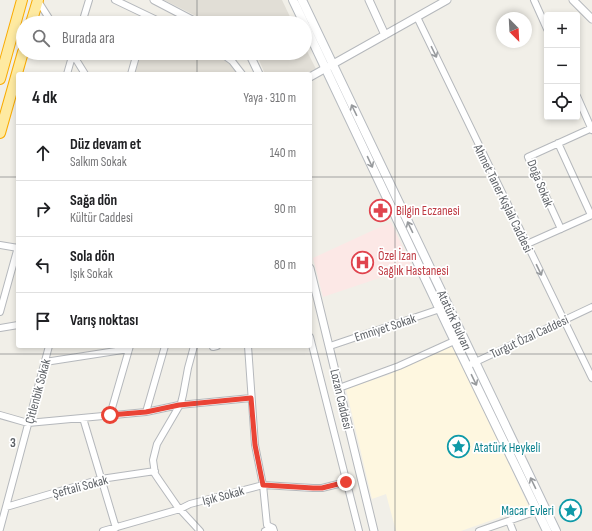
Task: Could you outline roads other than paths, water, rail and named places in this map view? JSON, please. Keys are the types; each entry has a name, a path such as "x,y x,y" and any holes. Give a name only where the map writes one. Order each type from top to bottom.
{"highway":[{"path":"18,16 22,0"},
{"path":"33,16 38,0"},
{"path":"0,79 16,22"},
{"path":"17,72 21,60"},
{"path":"0,133 16,77"}],"main road":[{"name":"Atatürk Bulvarı","path":"293,0 300,16"},
{"name":"Atatürk Bulvarı","path":"302,0 309,16"},
{"name":"Atatürk Bulvarı","path":"312,24 329,66 440,309 459,339"},
{"name":"Atatürk Bulvarı","path":"312,37 329,66 541,510 547,531"},
{"name":"Atatürk Bulvarı","path":"541,510 556,531"}],"street":[{"path":"38,0 48,16"},
{"path":"84,16 89,0"},
{"path":"115,0 147,16"},
{"path":"154,0 185,16"},
{"path":"369,0 385,35"},
{"path":"312,76 447,0"},
{"path":"534,0 544,22"},
{"path":"573,0 592,19"},
{"name":"Ahmet Taner Kışlalı Caddesi","path":"417,17 592,378"},
{"path":"68,72 71,60"},
{"path":"76,60 83,72"},
{"path":"132,72 135,60"},
{"path":"231,60 240,72"},
{"path":"253,60 258,72"},
{"path":"580,103 592,129"},
{"name":"Doğa Sokak","path":"561,229 528,156 592,129"},
{"path":"527,244 592,215 558,143"},
{"path":"0,245 16,248"},
{"path":"0,312 16,255"},
{"name":"Lozan Caddesi","path":"312,276 374,531"},
{"name":"Turgut Özal Caddesi","path":"471,364 592,307"},
{"name":"Emniyet Sokak","path":"330,346 440,309"},
{"path":"0,328 16,324"},
{"path":"340,388 386,372 459,339"},
{"path":"312,345 359,531"},
{"name":"Çitlenbik Sokak","path":"0,529 48,348"},
{"path":"45,362 123,348"},
{"path":"110,415 129,348"},
{"path":"146,412 164,348"},
{"path":"193,348 183,395 157,444 153,460 155,471 159,480 180,509 200,531"},
{"path":"248,348 255,445 263,485 266,525 274,530"},
{"path":"0,415 28,423 146,412 179,405 251,398"},
{"path":"83,418 116,528"},
{"name":"Şeftali Sokak","path":"6,507 102,479 155,471"},
{"name":"Işık Sokak","path":"103,531 180,509 187,505 263,485 322,488 346,482"},
{"path":"479,531 541,510"},
{"path":"509,521 513,531"},
{"path":"265,531 274,530"}],"place":[{"name":"Bilgin Eczanesi","path":"381,210"},
{"name":"Özel İzan Sağlık Hastanesi","path":"362,262"},
{"name":"Atatürk Heykeli","path":"459,447"},
{"name":"Macar Evleri","path":"570,510"}]}
